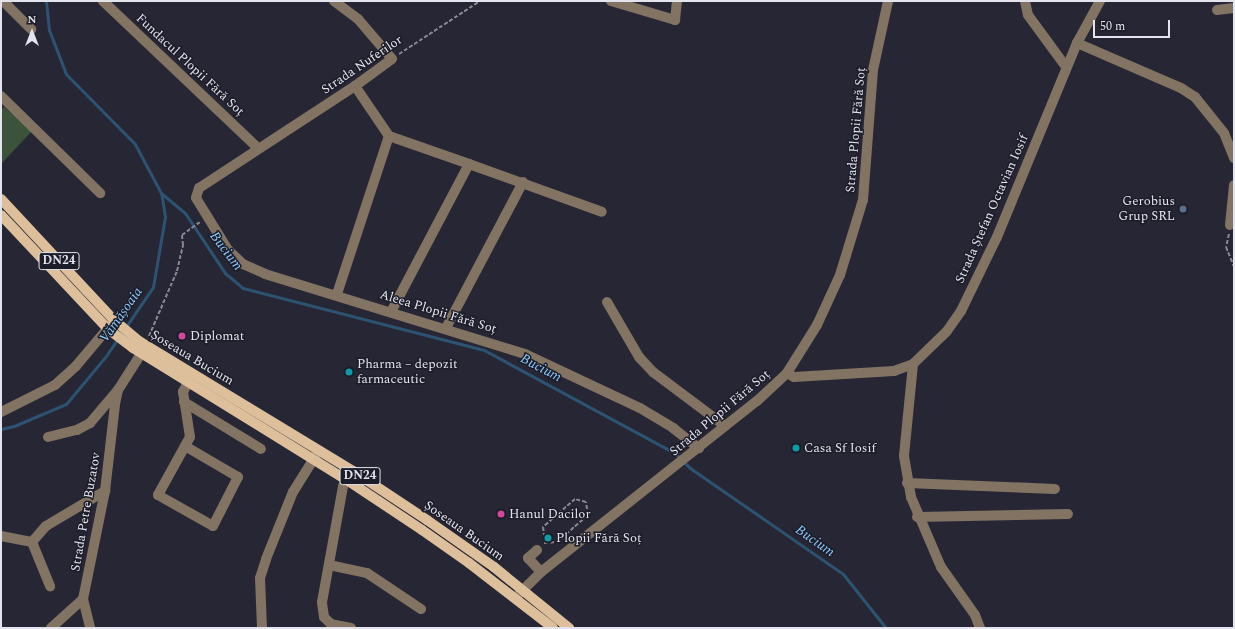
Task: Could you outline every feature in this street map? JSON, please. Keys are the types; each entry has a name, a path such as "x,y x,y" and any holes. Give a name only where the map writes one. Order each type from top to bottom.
{"main road":[{"name":"Șoseaua Bucium","path":"1,199 112,326"},
{"name":"Șoseaua Bucium","path":"1,215 112,326 188,382 316,455 353,471 439,529 522,590 569,628"},
{"name":"Șoseaua Bucium","path":"140,347 316,455 347,480 469,562 553,628"}],"street":[{"path":"3,1 31,29"},
{"name":"Fundacul Plopii Fără Soț","path":"103,1 258,148"},
{"path":"334,1 358,19 392,59"},
{"path":"611,1 675,20 677,1"},
{"name":"Strada Plopii Fără Soț","path":"515,598 541,572 699,448 787,373 818,325 840,275 863,200 873,70 888,1"},
{"path":"1025,1 1028,15 1066,67"},
{"name":"Strada Ștefan Octavian Iosif","path":"787,373 794,377 894,372 913,364 933,347 961,311 997,237 1066,67 1077,43 1100,1"},
{"path":"1217,10 1234,8"},
{"path":"1077,43 1180,88 1195,97 1232,142 1234,158"},
{"name":"Strada Nuferilor","path":"199,188 355,86 392,59"},
{"path":"355,86 389,136 523,182 602,212"},
{"path":"1,96 100,193"},
{"path":"337,294 389,136"},
{"path":"391,312 469,164"},
{"path":"446,328 523,182"},
{"path":"1230,225 1234,185"},
{"name":"Aleea Plopii Fără Soț","path":"199,188 196,198 206,217 228,250 243,264 265,274 337,294 525,354 611,394 673,428 699,448"},
{"path":"607,302 640,357 653,372 725,426"},
{"path":"1,412 55,385 76,366 112,326"},
{"name":"Strada Petre Buzatov","path":"83,599 105,491 118,390 140,347"},
{"path":"913,364 905,438 907,483 918,517 941,568 975,615 980,628"},
{"path":"185,446 238,477 213,526 158,495 185,446 190,437 183,392 188,382"},
{"path":"48,438 77,430 90,423 118,390"},
{"path":"184,402 261,449"},
{"path":"262,628 260,578 279,524 316,455"},
{"path":"351,628 331,624 324,618 322,602 343,486 353,471"},
{"path":"907,483 1055,489"},
{"path":"32,542 46,526 105,491"},
{"path":"918,517 1068,514"},
{"path":"1,536 32,542"},
{"path":"32,542 50,586"},
{"path":"537,550 528,558 541,572"},
{"path":"329,565 367,573 421,610"},
{"path":"51,628 83,599 90,628"}],"path":[{"name":"Strada Nuferilor","path":"392,59 480,1"},
{"path":"140,347 177,271 184,233 201,220"},
{"path":"1230,225 1226,247 1234,267"},
{"path":"575,499 586,502 588,515 558,542 545,542 543,528 575,499"}],"green space":[{"path":"4,107 32,131 1,164 1,110"}],"waterway":[{"name":"Vămășoaia","path":"1,429 14,426 66,404 106,356 153,287 165,217 161,193 135,144 66,74 49,30 46,1"},
{"name":"Bucium","path":"161,193 185,213 225,273 243,288 484,350 676,454 690,468 843,574 886,628"}],"place":[{"name":"Gerobius Grup SRL","path":"1183,209"},
{"name":"Diplomat","path":"182,336"},
{"name":"Pharma – depozit farmaceutic","path":"349,372"},
{"name":"Casa Sf Iosif","path":"796,448"},
{"name":"Hanul Dacilor","path":"501,514"},
{"name":"Plopii Fără Soț","path":"548,538"}]}
